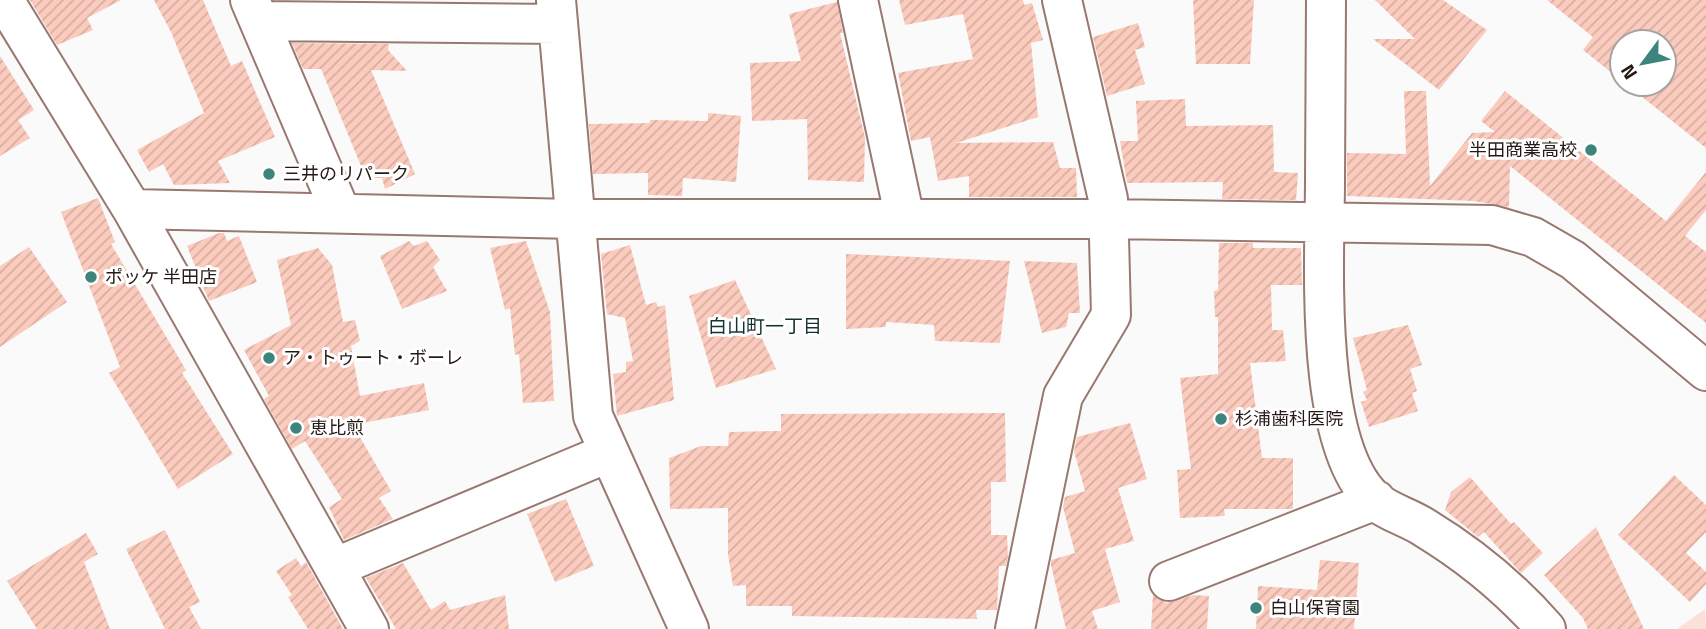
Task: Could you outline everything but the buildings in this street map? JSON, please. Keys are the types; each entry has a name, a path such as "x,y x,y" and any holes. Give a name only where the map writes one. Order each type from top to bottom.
{"street":[{"path":"4,0 132,209 369,629"},
{"path":"858,0 905,219"},
{"path":"1015,629 1063,397 1111,316 1108,199 1062,0"},
{"path":"1326,0 1324,311 1330,377 1340,438 1353,473 1376,500 1465,554 1517,596 1546,629"},
{"path":"341,213 255,10 557,12 593,416 689,629"},
{"path":"132,209 574,219 1110,219 1492,226 1533,237 1573,261 1706,371"},
{"path":"336,567 608,453"},
{"path":"1168,581 1376,500"}],"shaded area":[{"path":"1705,609 1706,629 1677,629"}],"place":[{"name":"半田商業高校","path":"1591,150"},
{"name":"三井のリパーク","path":"269,174"},
{"name":"ポッケ 半田店","path":"91,277"},
{"name":"ア・トゥート・ボーレ","path":"269,358"},
{"name":"杉浦歯科医院","path":"1221,419"},
{"name":"恵比煎","path":"296,428"},
{"name":"白山保育園","path":"1256,608"}],"district":[{"name":"白山町一丁目","path":"765,326"}]}
